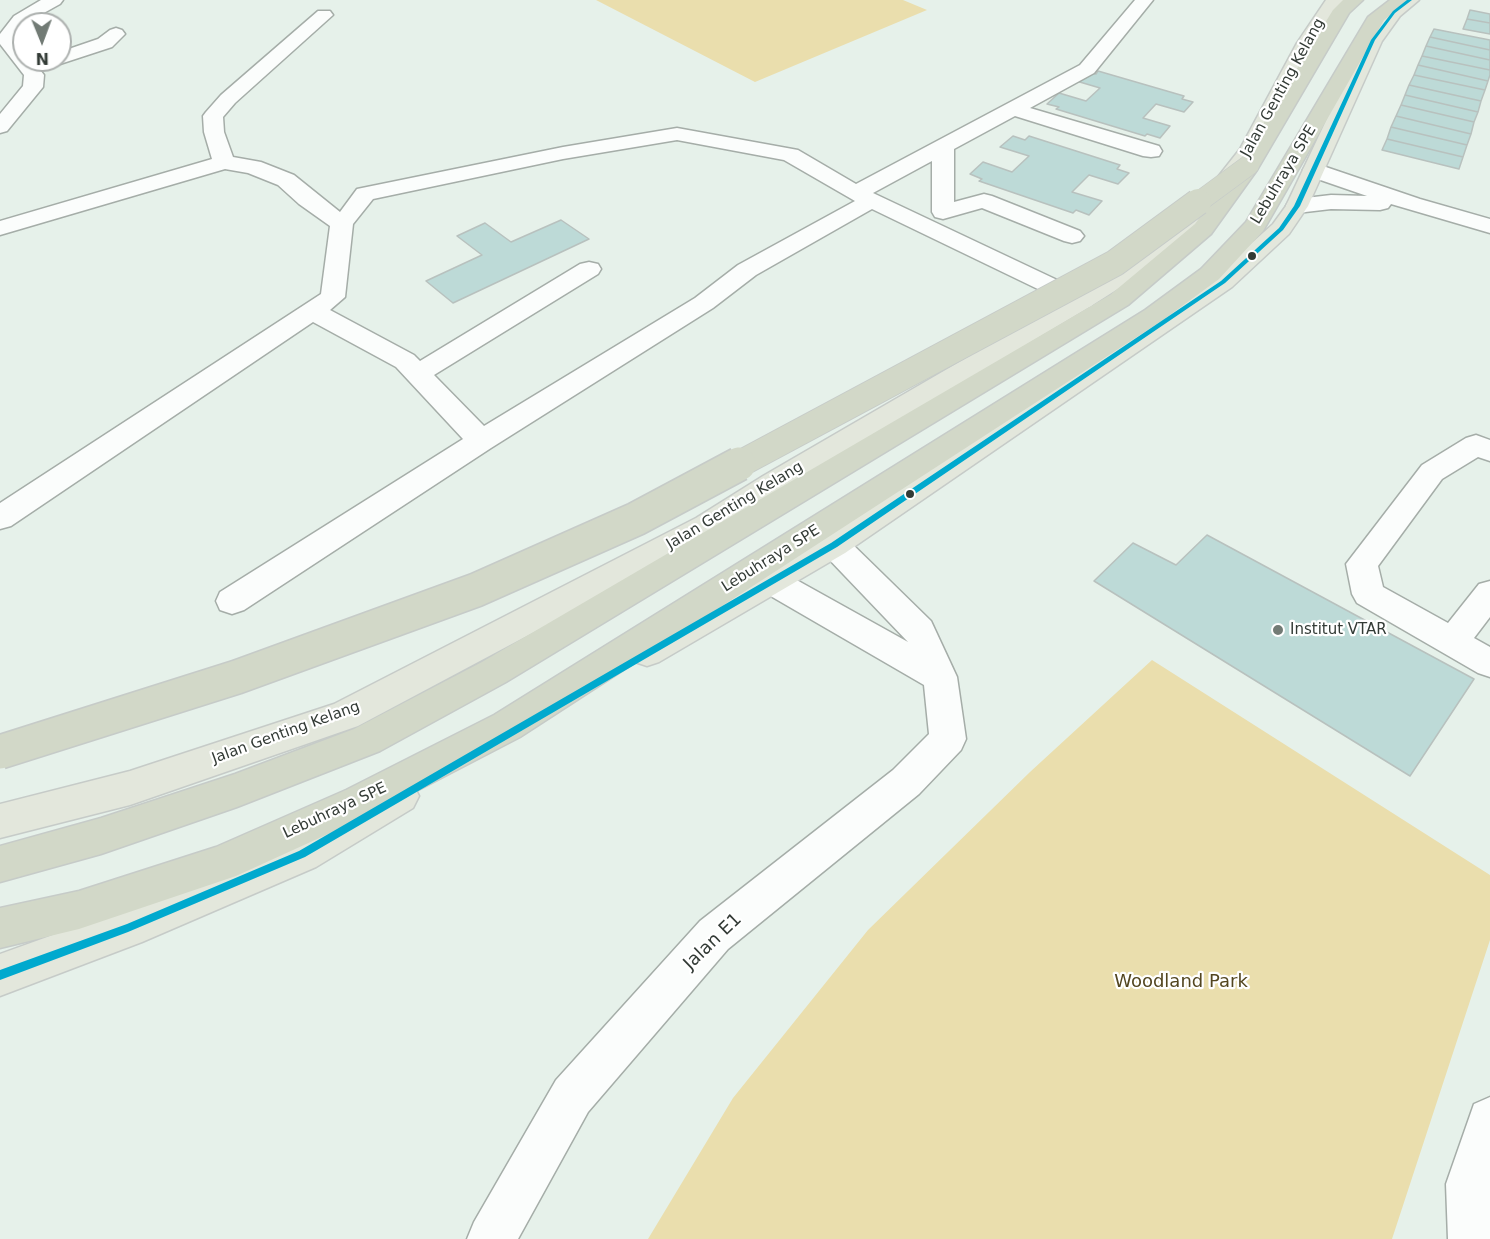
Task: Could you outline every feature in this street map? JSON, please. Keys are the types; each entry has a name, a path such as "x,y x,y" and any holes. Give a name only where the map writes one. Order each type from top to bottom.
{"highway":[{"path":"0,864 101,836 237,790 367,740 494,672 1119,300 1203,229 1249,165 1342,10 1354,0"},
{"name":"Lebuhraya SPE","path":"0,928 78,910 222,863 359,802 507,726 1154,315 1210,274 1255,226 1377,17 1401,0"},
{"path":"0,752 237,677 400,618 476,590 636,519 1115,263 1249,165"}],"main road":[{"name":"Jalan Genting Kelang","path":"0,821 130,788 345,715 707,526 773,483 1082,301 1152,257 1200,216 1250,152 1306,43 1335,0"},
{"path":"0,975 128,928 302,854 834,545 1223,282 1281,229 1296,206 1314,170 1373,40 1394,12 1410,0"}],"street":[{"path":"34,12 54,0"},
{"path":"232,601 481,441 704,303 747,270 943,147 1087,69 1144,0"},
{"path":"224,162 214,132 213,116 228,99 324,15"},
{"path":"12,31 6,39 12,47"},
{"path":"72,54 105,43 117,34"},
{"path":"0,127 33,87 34,75 31,72"},
{"path":"1013,109 1151,151"},
{"path":"0,518 333,297 342,224 365,194 562,153 677,134 789,155 864,197 1082,301"},
{"path":"943,147 943,212 984,201 1072,236"},
{"path":"0,228 224,162 253,167 286,180 307,199 342,224"},
{"path":"1314,170 1412,204 1490,226"},
{"path":"1296,206 1331,202 1412,204"},
{"path":"417,374 589,269"},
{"path":"313,311 405,361 481,441"},
{"path":"1490,451 1476,446 1432,472 1362,564 1368,594 1490,663"},
{"name":"Jalan E1","path":"491,1239 572,1096 714,935 906,782 948,739 940,677 919,630 834,545"},
{"path":"773,582 940,677"},
{"path":"1452,642 1490,593"},
{"path":"1472,1239 1470,1184 1490,1120"}],"green space":[{"path":"596,0 903,0 927,10 755,82"},
{"name":"Woodland Park","path":"1152,660 1490,875 1490,940 1392,1239 648,1239 733,1098 868,930 1030,772"}],"building":[{"path":"1470,10 1490,14 1490,23 1467,19"},
{"path":"1467,19 1490,23 1490,34 1463,29"},
{"path":"1434,29 1490,40 1490,50 1430,37"},
{"path":"1430,37 1490,50 1490,60 1426,46"},
{"path":"1426,46 1490,60 1490,70 1422,56"},
{"path":"1422,56 1490,70 1490,75 1488,81 1418,65"},
{"path":"1418,65 1488,81 1485,90 1414,75"},
{"path":"1084,71 1096,74 1098,71 1184,96 1182,99 1193,102 1184,112 1156,104 1143,118 1170,126 1160,138 1147,134 1145,136 1056,109 1059,107 1047,104 1059,93 1086,101 1100,88 1073,80"},
{"path":"1414,75 1485,90 1481,101 1409,85"},
{"path":"1409,85 1481,101 1478,112 1405,95"},
{"path":"1405,95 1478,112 1474,122 1401,105"},
{"path":"1401,105 1474,122 1471,134 1396,116"},
{"path":"1396,116 1471,134 1467,145 1391,127"},
{"path":"1391,127 1467,145 1463,157 1387,139"},
{"path":"1013,136 1025,140 1029,136 1120,165 1117,169 1129,173 1118,184 1089,175 1072,192 1102,201 1089,215 1076,210 1073,213 979,181 982,179 970,174 983,162 1012,172 1029,156 1000,147"},
{"path":"1387,139 1463,157 1459,169 1382,150"},
{"path":"561,220 589,239 453,303 426,281 482,255 457,236 485,223 511,242"},
{"name":"Institut VTAR","path":"1207,535 1474,679 1410,776 1094,581 1133,543 1176,565"}],"transit line":[{"path":"0,975 128,928 302,854 834,545 1223,282 1281,229 1297,206 1373,40 1394,12 1410,0"}],"place":[{"name":"Institut VTAR","path":"1278,630"}]}
